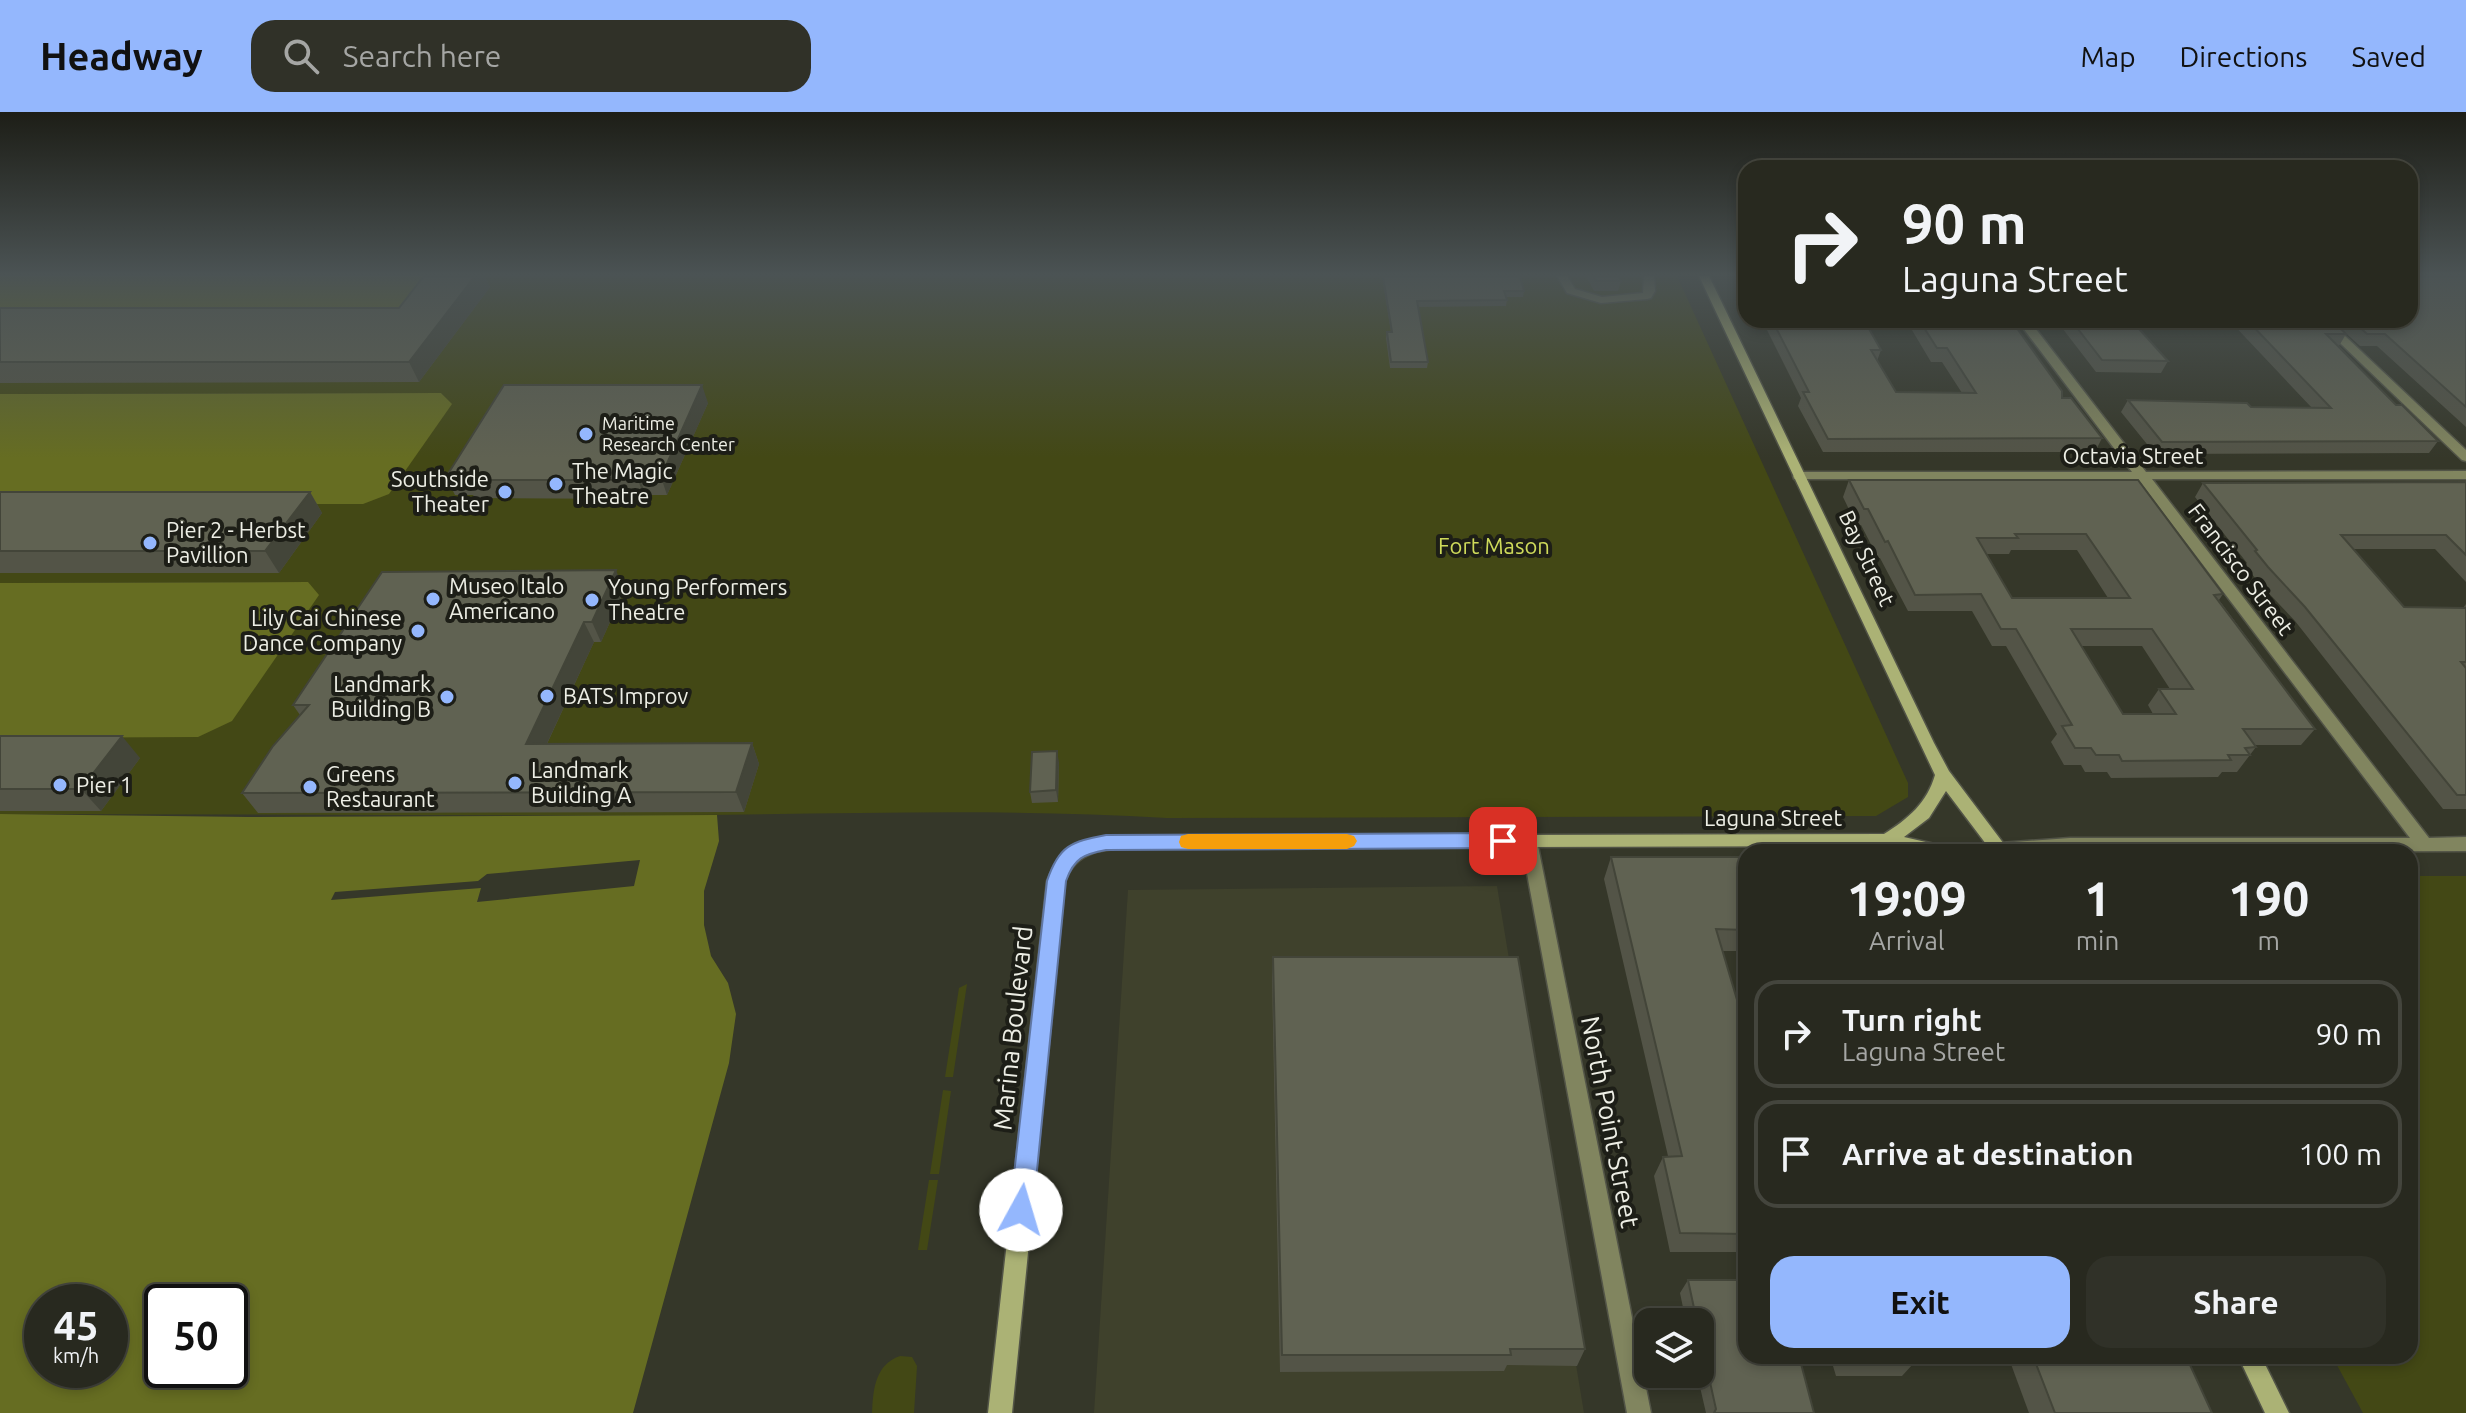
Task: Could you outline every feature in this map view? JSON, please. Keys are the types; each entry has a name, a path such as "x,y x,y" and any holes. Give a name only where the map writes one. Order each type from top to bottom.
{"main road":[{"name":"Bay Street","path":"1733,337 1943,775 1996,844"},
{"path":"1887,840 1932,805 1940,793 1943,775"},
{"name":"Laguna Street","path":"1079,848 1106,842 1887,840 1904,844"},
{"name":"Marina Boulevard","path":"1000,1413 1056,881 1062,864 1079,848"},
{"path":"2253,1364 2277,1413"}],"street":[{"name":"Francisco Street","path":"2036,337 2424,844"},
{"path":"2340,337 2466,457"},
{"name":"Octavia Street","path":"1799,476 2466,475"},
{"name":"North Point Street","path":"1529,841 1639,1413"},
{"name":"Laguna Street","path":"2418,844 2466,844"}],"shaded area":[{"path":"441,393 452,404 389,494 363,504 0,504 0,394"},
{"path":"308,582 319,595 232,721 198,737 0,738 0,583"},
{"path":"0,814 249,817 717,815 719,841 704,891 704,925 711,956 728,983 736,1014 729,1063 633,1413 0,1413"},
{"path":"1497,886 1584,1413 1094,1413 1128,890"}],"green space":[{"name":"Fort Mason","path":"0,337 1705,337 1908,783 1908,797 1876,816 1167,818 986,812 0,814 0,738 308,582 0,583 0,504 451,404 441,393 0,394"},
{"path":"2418,876 2466,876 2466,1413 2363,1413 2336,1364 2418,1364"},
{"path":"967,984 953,1077 945,1077 959,988"},
{"path":"943,1090 951,1091 939,1174 930,1174"},
{"path":"929,1180 938,1180 927,1250 918,1250"},
{"path":"900,1356 912,1357 917,1366 914,1413 872,1413 880,1372"}],"pier":[{"path":"640,860 634,886 477,902 481,888 331,900 335,892 478,881 487,874"}],"building":[{"path":"0,337 428,337 409,362 0,362"},
{"path":"1388,337 1423,337 1428,362 1391,362"},
{"path":"1781,337 1873,337 1881,350 1871,350 1896,392 1976,393 1947,348 1937,348 1930,337 2023,337 2062,391 2062,398 2071,398 2102,438 1828,439 1803,392 1809,392"},
{"path":"2084,337 2146,337 2168,361 2102,360"},
{"path":"2263,337 2329,337 2396,405 2402,405 2438,441 2162,442 2128,400 2247,403 2251,407 2331,408"},
{"path":"2388,337 2466,337 2466,407"},
{"path":"504,385 702,385 661,477 639,477 638,480 466,480 467,477 446,477"},
{"path":"1849,480 2138,480 2223,594 2214,595 2315,729 2243,729 2256,747 2245,748 2250,755 2228,755 2231,760 2122,761 2119,755 2096,755 2091,748 2075,748 2062,726 2072,725 2016,629 2001,629 1981,594 1915,595 1888,541 1885,542 1868,509 1864,509","holes":["2015,534 2086,534 2130,598 2012,598 1977,538 2018,538","2071,629 2152,629 2193,689 2159,689 2176,714 2123,714"]},
{"path":"2466,482 2466,555 2446,535 2341,535 2404,607 2466,608 2466,662 2461,662 2466,668 2466,795 2457,795 2305,607 2268,567 2203,483"},
{"path":"0,492 310,492 265,551 0,551"},
{"path":"616,570 592,622 584,622 526,744 752,743 736,792 242,793 273,746 309,705 293,705 382,572"},
{"path":"0,736 122,736 81,789 0,789"},
{"path":"1057,751 1056,790 1030,792 1032,752"},
{"path":"1611,857 1738,857 1738,930 1716,929 1738,1003 1738,1234 1680,1233 1663,1157 1682,1156"},
{"path":"1273,957 1518,957 1585,1349 1510,1349 1511,1355 1282,1355"},
{"path":"1688,1280 1738,1280 1738,1364 1801,1364 1814,1413 1714,1413 1716,1409 1711,1388 1714,1388 1714,1308 1694,1308"},
{"path":"2036,1364 2190,1364 2212,1413 2055,1413"}],"slow traffic":[{"path":"1188,842 1347,841"}],"place":[{"name":"Maritime Research Center","path":"586,434"},
{"name":"The Magic Theatre","path":"556,484"},
{"name":"Southside Theater","path":"505,492"},
{"name":"Pier 2 - Herbst Pavillion","path":"150,543"},
{"name":"Museo Italo Americano","path":"433,599"},
{"name":"Young Performers Theatre","path":"592,600"},
{"name":"Lily Cai Chinese Dance Company","path":"418,631"},
{"name":"BATS Improv","path":"547,696"},
{"name":"Landmark Building B","path":"447,697"},
{"name":"Landmark Building A","path":"515,783"},
{"name":"Pier 1","path":"60,785"},
{"name":"Greens Restaurant","path":"310,787"}],"route":[{"path":"1021,1210 1056,881 1062,864 1079,848 1106,842 1503,841"}]}
